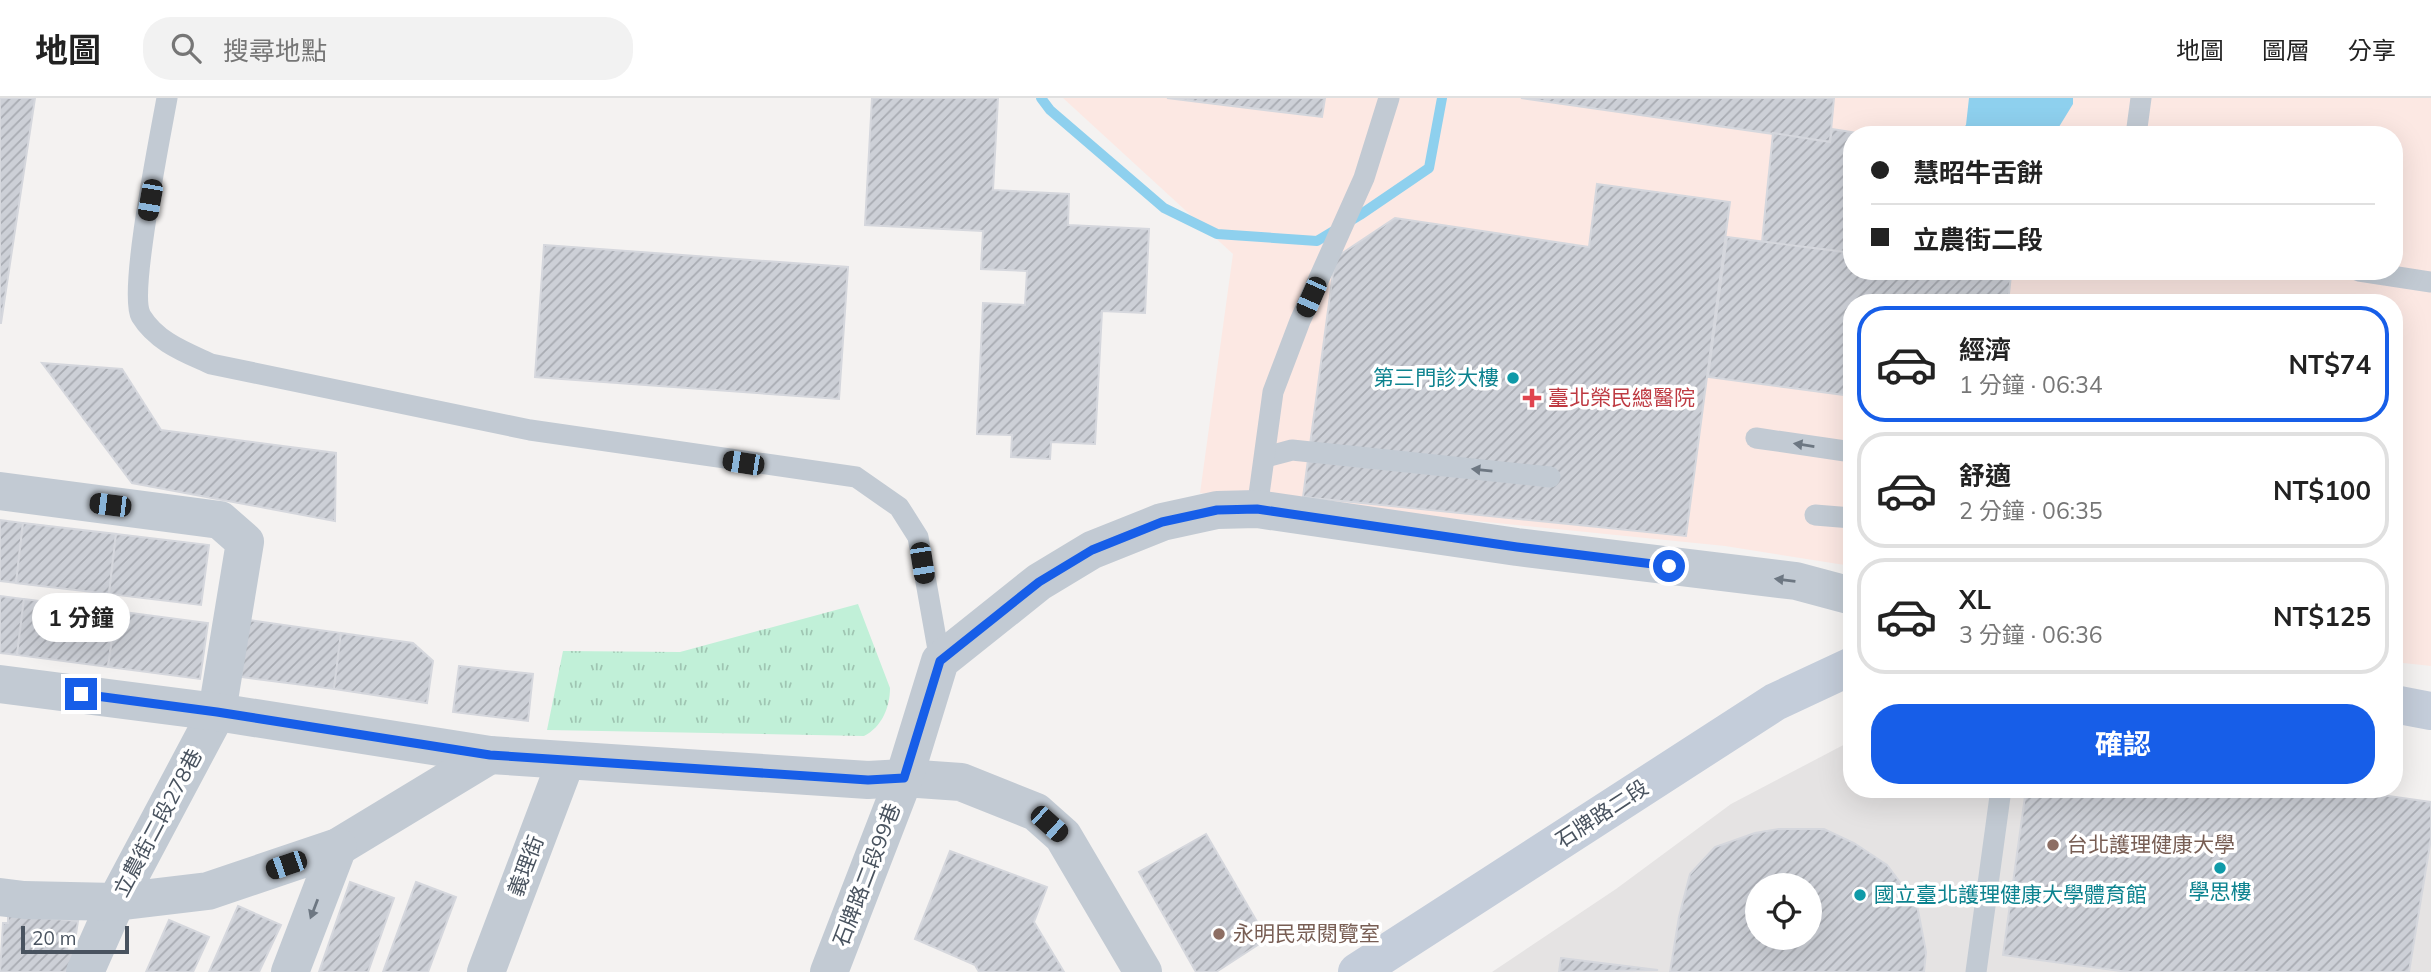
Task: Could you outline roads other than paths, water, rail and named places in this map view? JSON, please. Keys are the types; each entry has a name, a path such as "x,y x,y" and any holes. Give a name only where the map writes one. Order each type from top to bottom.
{"street":[{"name":"立農街二段278巷","path":"0,491 220,520 245,542 217,712 116,902 85,972"},
{"path":"940,661 1039,582 1092,550 1162,522 1217,510 1257,509 1517,547 1796,581 1843,594"},
{"name":"石牌路二段99巷","path":"829,972 904,778 940,661"},
{"name":"石牌路二段","path":"1357,972 1775,702 1843,670"},
{"path":"0,684 217,712 490,755 868,780 904,778 961,782 1036,813 1062,836 1143,972"},
{"path":"2403,706 2431,711"},
{"path":"0,897 116,902 208,891 338,847 490,755"},
{"name":"義理街","path":"486,972 566,761"},
{"path":"290,972 338,847"}],"lane":[{"path":"167,98 137,277 140,315 170,345 211,364 530,430 769,467 856,477 899,507 918,537 940,661"},
{"path":"1257,509 1273,392 1300,321 1364,178 1390,98"},
{"path":"2137,126 2141,98"},
{"path":"2403,278 2431,282"},
{"path":"1756,438 1843,451"},
{"path":"1266,457 1292,450 1550,477"},
{"path":"1815,515 1843,517"},
{"path":"1976,972 2000,798"}],"water":[{"path":"1969,98 2073,98 2073,104 2060,126 1966,125"}],"waterway":[{"path":"1041,98 1050,110 1164,208 1217,234 1317,241 1429,168 1442,98"}],"place":[{"name":"第三門診大樓","path":"1513,378"},
{"name":"臺北榮民總醫院","path":"1532,398"},
{"name":"台北護理健康大學","path":"2053,845"},
{"name":"學思樓","path":"2220,868"},
{"name":"國立臺北護理健康大學體育館","path":"1860,895"},
{"name":"永明民眾閱覽室","path":"1219,934"}]}
